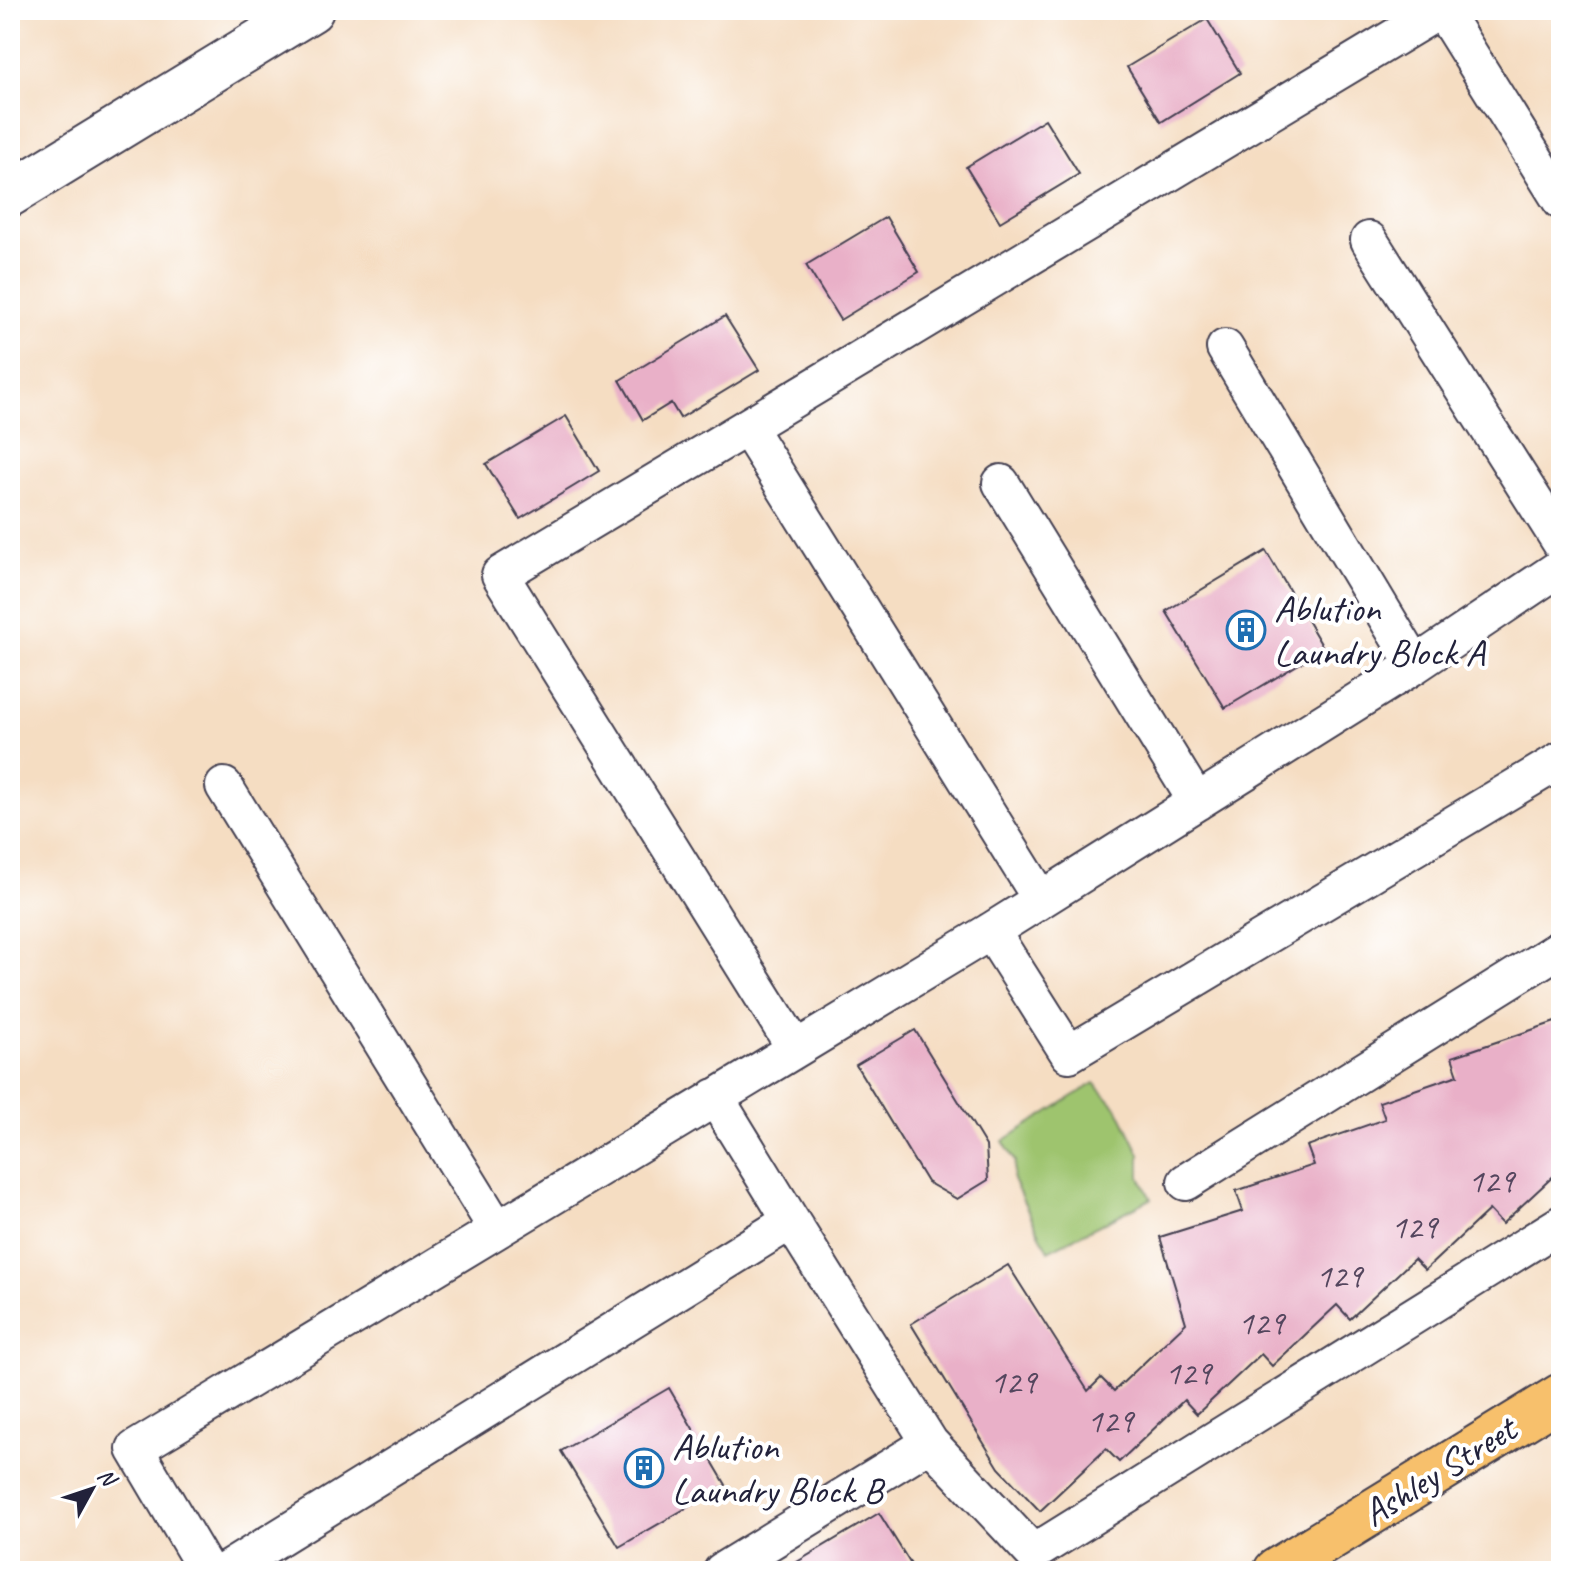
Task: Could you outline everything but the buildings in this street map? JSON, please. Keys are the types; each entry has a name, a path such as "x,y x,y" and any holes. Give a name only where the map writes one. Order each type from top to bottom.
{"main road":[{"name":"Ashley Street","path":"1276,1571 1561,1396"}],"street":[{"path":"10,194 311,10"}],"lane":[{"path":"795,1048 500,575 1441,10 1561,201"},
{"path":"1369,240 1561,543"},
{"path":"1225,348 1415,665"},
{"path":"747,427 1041,899"},
{"path":"1001,483 1197,802"},
{"path":"207,1571 135,1449 991,931 1415,665 1561,567"},
{"path":"991,931 1069,1054 1561,760"},
{"path":"224,786 497,1229"},
{"path":"1186,1182 1561,948"},
{"path":"715,1097 930,1443 1033,1553 1561,1224"},
{"path":"225,1571 791,1221"},
{"path":"722,1571 930,1443"}],"green space":[{"path":"1094,1083 1118,1109 1140,1154 1140,1177 1151,1199 1048,1251 1013,1180 1015,1161 1003,1141"}],"place":[{"name":"Ablution Laundry Block A","path":"1246,630"},
{"name":"Ablution Laundry Block B","path":"644,1468"}]}
